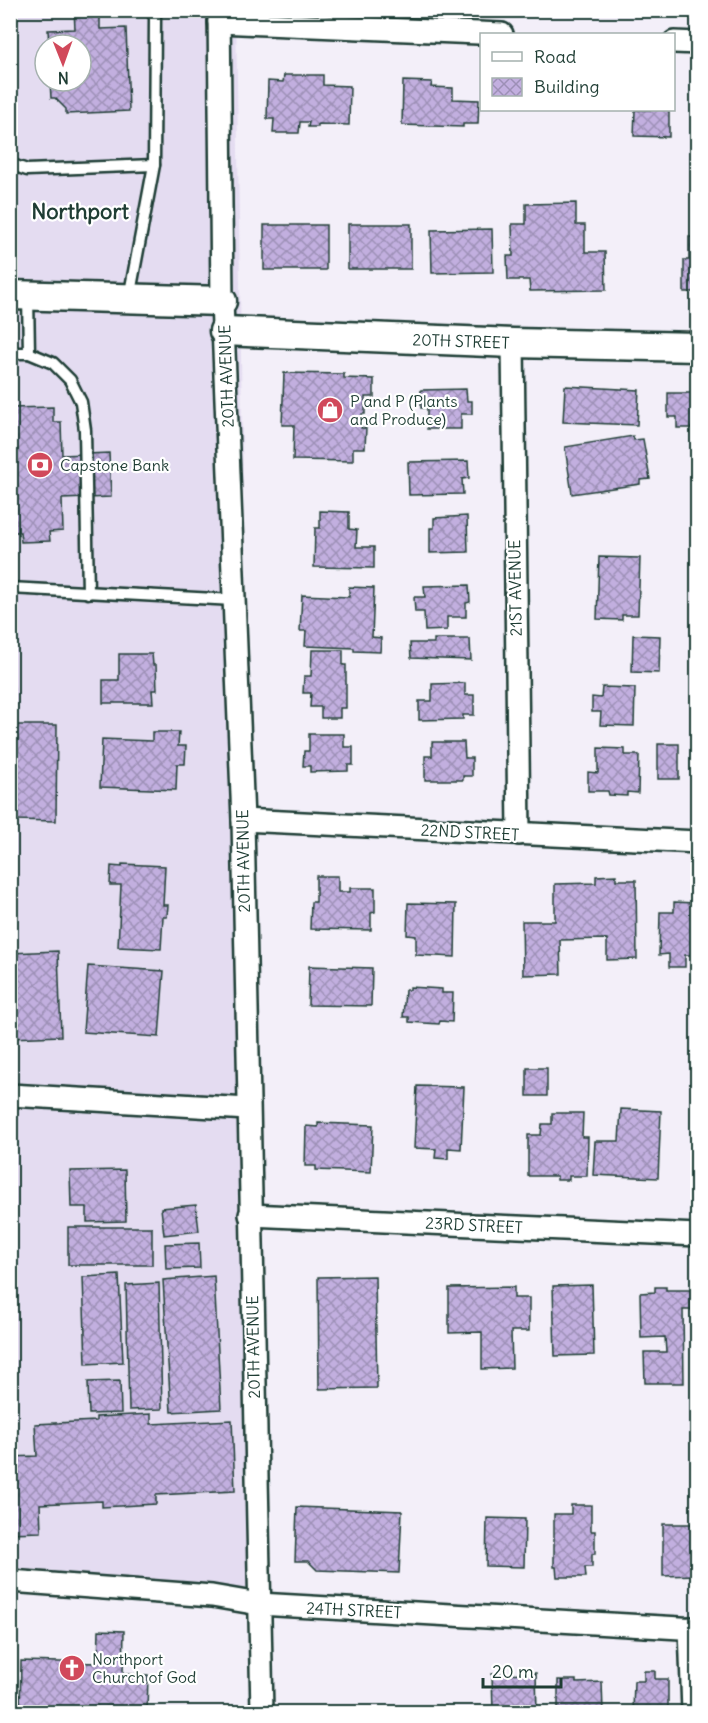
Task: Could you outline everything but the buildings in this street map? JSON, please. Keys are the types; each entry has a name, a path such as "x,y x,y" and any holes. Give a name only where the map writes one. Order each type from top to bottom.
{"street":[{"path":"219,16 486,33"},
{"name":"20TH AVENUE","path":"219,16 222,301 243,820 262,1713"},
{"path":"675,42 698,44"},
{"path":"19,296 222,301"},
{"name":"20TH STREET","path":"224,331 513,343 698,347"},
{"name":"21ST AVENUE","path":"513,343 519,834"},
{"name":"22ND STREET","path":"243,820 698,842"},
{"path":"10,1095 248,1109"},
{"name":"23RD STREET","path":"250,1215 698,1235"},
{"name":"24TH STREET","path":"10,1581 212,1596 259,1605 694,1628"},
{"path":"693,1713 694,1628"}],"lane":[{"path":"129,298 154,165 155,17 150,10"},
{"path":"10,164 27,170 154,165"},
{"path":"19,296 29,353"},
{"path":"10,353 29,353 53,363 70,380 81,402 85,430 88,593"},
{"path":"10,588 234,600"}],"shaded area":[{"path":"10,11 236,11 259,1604 11,1585"}],"place":[{"name":"P and P (Plants and Produce)","path":"330,410"},
{"name":"Capstone Bank","path":"40,465"},
{"name":"Northport Church of God","path":"72,1668"}],"district":[{"name":"Northport","path":"80,211"}]}
